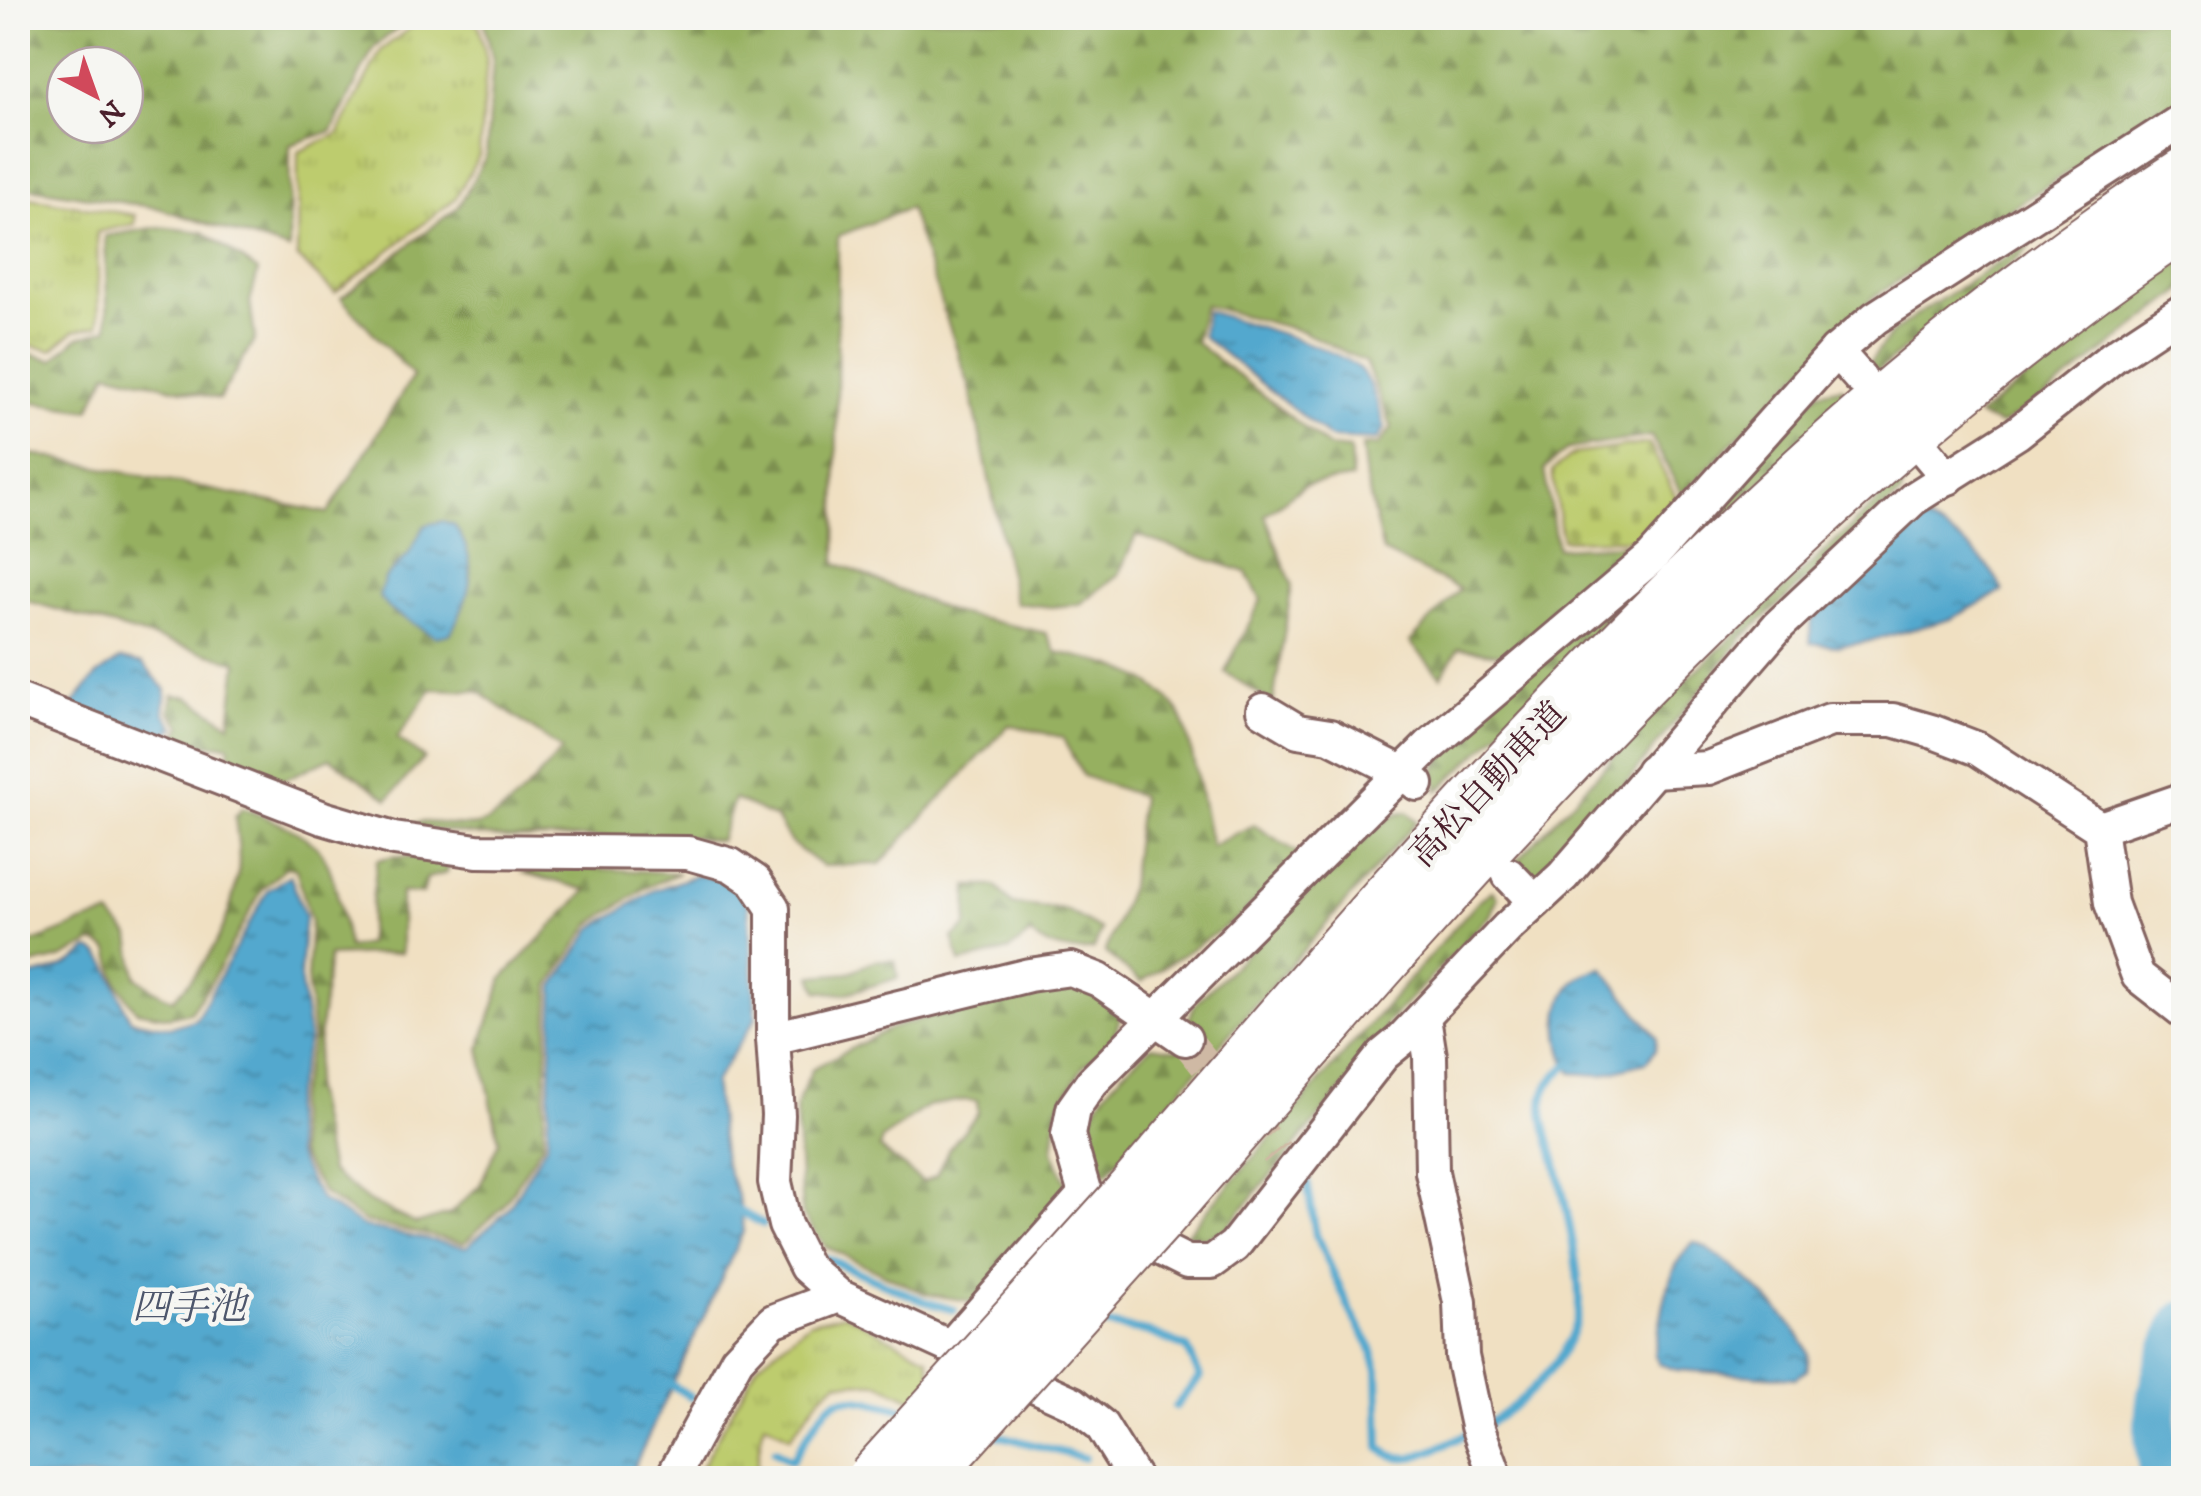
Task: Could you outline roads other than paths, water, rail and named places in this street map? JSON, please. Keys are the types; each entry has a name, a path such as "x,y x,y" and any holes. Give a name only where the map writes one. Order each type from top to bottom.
{"highway":[{"name":"高松自動車道","path":"871,1478 1124,1203 1453,820 1761,508 1943,349 2124,211 2184,172"},
{"name":"高松自動車道","path":"927,1478 1124,1203 1478,857 1632,695 1787,544 1968,383 2184,226"}],"street":[{"path":"2184,118 1890,308 1836,351 1652,558 1429,746 1410,778 1092,1082 1073,1110 1068,1135 1161,1249 1187,1262 1212,1262 1234,1246 1285,1161 1382,1056 1563,876 1778,626 1913,499 1937,465 2017,433 2113,357 2184,310"},
{"path":"1836,351 1860,378"},
{"path":"18,700 323,818 394,838 477,850 688,853 731,866 755,881 773,908 773,1038 778,1115 775,1182 785,1225 806,1267 838,1296 1073,1403 1102,1425 1134,1478"},
{"path":"1262,710 1298,732 1330,736 1410,778"},
{"path":"1652,771 1708,768 1830,720 1892,720 1978,749 2100,828 2111,902 2138,976 2184,1012"},
{"path":"2100,828 2184,799"},
{"path":"1509,874 1535,902"},
{"path":"773,1038 1029,974 1070,969 1098,980 1185,1040"},
{"path":"1424,1018 1430,1056 1432,1172 1460,1302 1462,1356 1478,1431 1496,1478"},
{"path":"950,1347 1124,1203"},
{"path":"672,1478 737,1359 773,1320 838,1296"}],"water":[{"path":"1206,311 1288,336 1332,353 1360,370 1372,390 1385,428 1377,440 1330,438 1202,336"},
{"path":"1924,520 1970,549 1990,569 2003,591 1951,619 1862,643 1810,643 1812,620"},
{"path":"443,521 454,525 462,539 468,553 470,580 450,634 436,637 389,609 379,597 385,578 408,555 425,525"},
{"path":"121,659 143,664 166,690 164,712 175,727 159,741 70,708 97,675"},
{"name":"四手池","path":"290,875 305,916 300,976 309,1038 291,1108 296,1154 320,1199 364,1227 466,1247 507,1211 547,1143 554,986 593,928 652,891 696,875 731,881 748,904 756,1018 714,1083 724,1160 739,1201 744,1230 629,1478 18,1478 18,978 56,970 89,949 97,952 109,968 131,1020 171,1027 196,1019 268,890"},
{"path":"1602,967 1657,1037 1656,1049 1647,1062 1602,1075 1572,1073 1559,1036 1560,1009 1571,986"},
{"path":"1694,1242 1722,1259 1777,1308 1803,1341 1808,1355 1807,1370 1795,1378 1677,1370 1659,1364 1654,1354 1666,1294 1677,1264"}],"waterway":[{"path":"1486,1425 1540,1382 1561,1354 1576,1323 1579,1290 1573,1244 1543,1104 1548,1085 1573,1061"},
{"path":"1306,1175 1316,1235 1370,1345 1378,1370 1380,1448 1390,1455 1413,1457 1469,1433"},
{"path":"736,1209 763,1224"},
{"path":"826,1258 923,1301 954,1310"},
{"path":"1090,1322 1148,1332 1187,1348 1200,1377 1175,1407"},
{"path":"2161,1478 2155,1418 2161,1379 2184,1322"},
{"path":"667,1382 691,1397"},
{"path":"775,1451 791,1461 826,1409 836,1402 861,1400 908,1411"},
{"path":"989,1433 1084,1458"}],"tunnel":[{"path":"1185,1039 1277,1153"}]}
